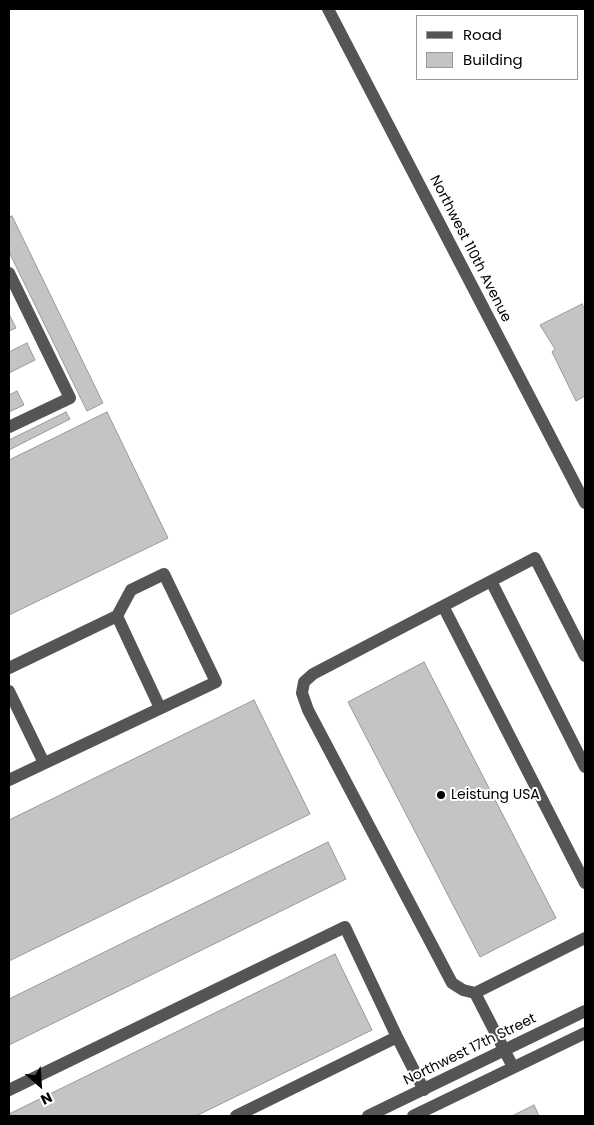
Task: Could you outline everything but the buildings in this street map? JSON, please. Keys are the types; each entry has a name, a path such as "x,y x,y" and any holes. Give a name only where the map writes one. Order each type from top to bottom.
{"street":[{"name":"Northwest 110th Avenue","path":"328,9 585,503"},
{"path":"9,273 70,398 9,428"},
{"path":"585,656 535,558 313,674 304,682 302,693 313,719 442,968 452,983 462,990 476,993 585,938"},
{"path":"9,668 117,616 131,590 164,574 216,682 9,780"},
{"path":"491,581 585,767"},
{"path":"443,606 585,883"},
{"path":"117,616 160,708"},
{"path":"9,691 44,763"},
{"path":"9,1090 345,927 424,1090"},
{"path":"476,993 513,1067"},
{"name":"Northwest 17th Street","path":"368,1116 585,1011"},
{"path":"412,1116 439,1111 513,1067 585,1033"},
{"path":"236,1116 397,1037"}],"place":[{"name":"Leistung USA","path":"441,795"}]}
